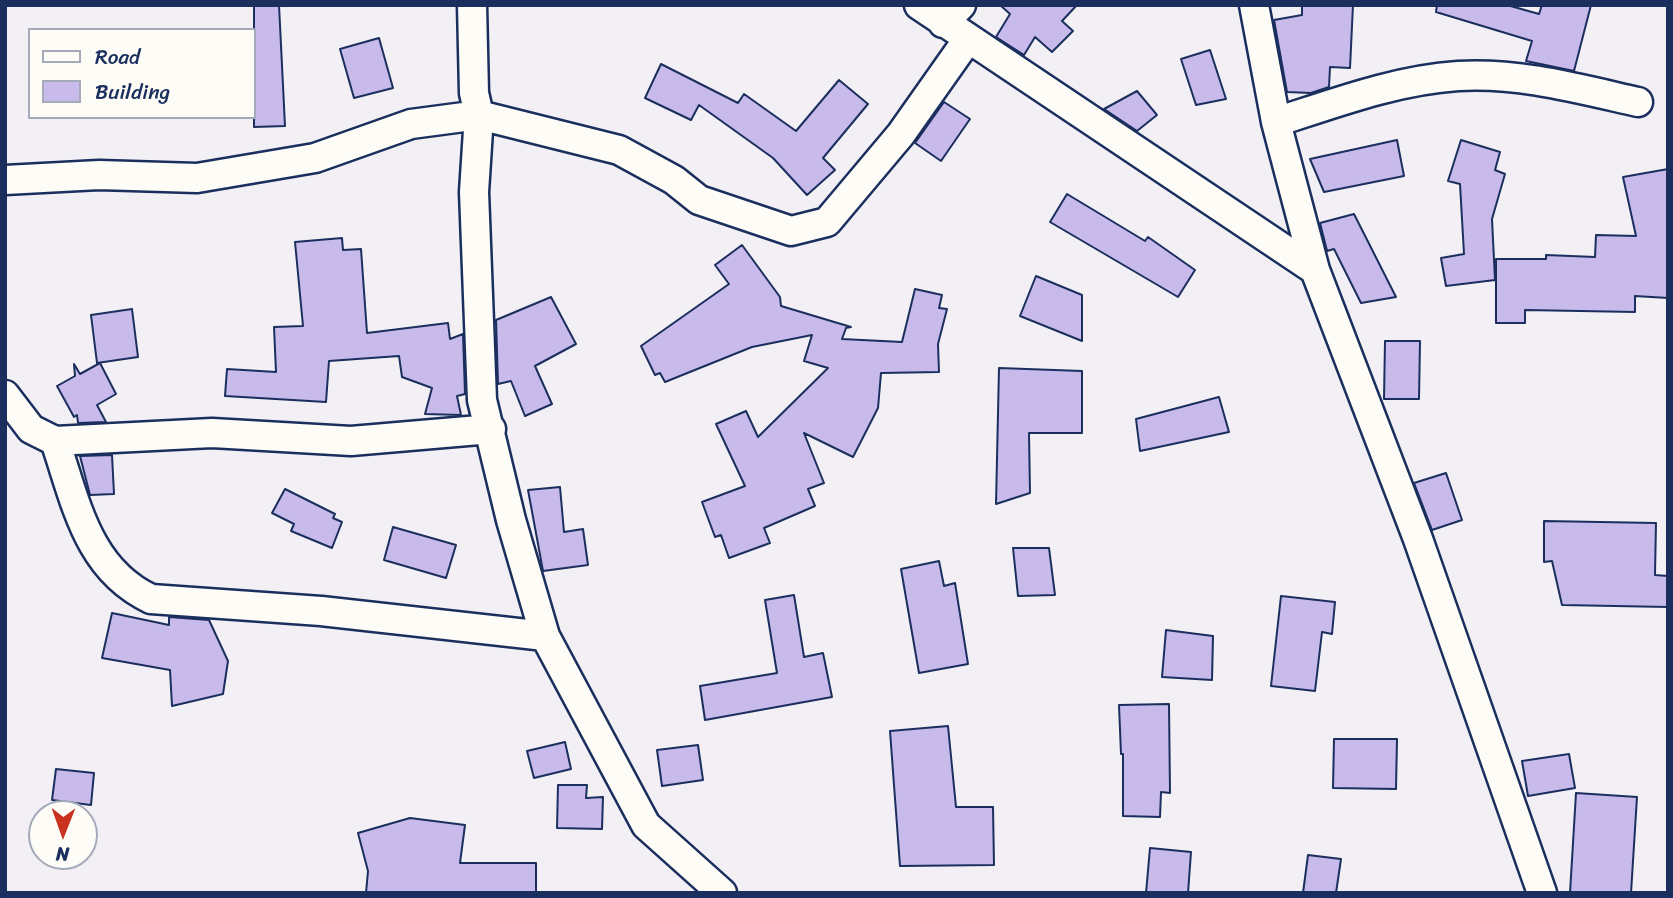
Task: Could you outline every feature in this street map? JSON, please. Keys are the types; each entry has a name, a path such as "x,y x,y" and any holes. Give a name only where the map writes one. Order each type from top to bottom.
{"street":[{"path":"472,5 474,93 479,115 474,192 482,400 511,520 545,636 646,825 722,893"},
{"path":"919,5 952,14 968,39 1315,270"},
{"path":"1254,5 1276,122 1315,270 1418,539 1542,893"},
{"path":"5,180 99,175 197,178 315,158 411,124 479,115 619,150 674,180 699,200 791,231 827,222 901,134 968,39"},
{"path":"1276,122 1366,92 1458,76 1541,80 1638,102"},
{"path":"5,395 31,429 55,441 212,433 351,441 491,429"},
{"path":"55,441 91,545 128,588 151,599 321,611 545,636"}],"building":[{"path":"254,5 279,5 285,126 254,127"},
{"path":"1000,5 1077,5 1062,21 1073,31 1052,52 1035,37 1024,55 996,37 1010,14"},
{"path":"1302,5 1353,5 1350,68 1330,67 1329,87 1311,93 1287,92 1274,20 1302,15"},
{"path":"1437,5 1507,5 1539,14 1542,5 1591,5 1574,71 1526,61 1532,41 1436,12"},
{"path":"379,38 393,88 354,98 340,49"},
{"path":"1210,50 1226,99 1196,105 1181,59"},
{"path":"661,64 738,103 744,94 796,131 839,80 868,104 823,158 835,170 807,195 773,158 699,105 691,120 645,98"},
{"path":"1137,91 1157,115 1137,131 1104,109"},
{"path":"944,102 970,119 941,161 915,143"},
{"path":"1397,140 1404,176 1324,192 1310,159"},
{"path":"1461,140 1500,152 1495,170 1505,174 1492,219 1495,280 1446,286 1441,258 1464,254 1460,184 1448,181"},
{"path":"1668,169 1668,298 1635,296 1635,312 1525,310 1525,323 1496,323 1496,259 1546,259 1546,255 1595,257 1596,235 1636,236 1623,177"},
{"path":"1067,194 1145,241 1148,237 1195,270 1178,297 1050,222"},
{"path":"1354,214 1396,297 1361,303 1334,249 1327,251 1320,223"},
{"path":"342,238 343,250 361,249 367,333 448,323 450,339 463,334 465,394 457,396 461,415 425,414 432,388 402,377 399,356 329,361 326,402 225,396 227,369 276,372 274,327 303,326 295,242"},
{"path":"742,245 780,297 781,306 851,327 846,328 842,339 902,342 915,289 942,295 939,308 947,309 938,344 939,372 881,373 878,408 853,457 804,433 824,483 808,489 815,506 764,528 770,543 729,558 721,535 715,537 702,502 745,486 716,424 746,411 758,437 828,368 804,361 812,335 752,347 665,382 660,373 655,375 641,346 729,284 715,265"},
{"path":"1036,276 1082,295 1082,341 1020,316"},
{"path":"551,297 576,344 535,366 552,404 525,416 511,381 498,384 496,320"},
{"path":"132,309 138,357 97,363 91,315"},
{"path":"1385,341 1420,341 1419,399 1384,399"},
{"path":"100,363 116,394 97,405 106,422 78,423 77,415 74,417 57,386 75,376 74,364 80,374"},
{"path":"999,368 1082,371 1082,433 1029,433 1030,493 996,504"},
{"path":"1219,397 1229,432 1140,451 1136,419"},
{"path":"112,455 114,494 90,495 80,456"},
{"path":"1446,473 1462,520 1432,530 1414,483"},
{"path":"560,487 564,532 583,529 588,565 543,571 528,490"},
{"path":"285,489 335,514 333,518 342,522 332,548 291,531 294,524 272,513"},
{"path":"1544,521 1656,523 1655,575 1668,576 1668,607 1562,605 1552,561 1544,562"},
{"path":"393,527 456,545 446,578 384,560"},
{"path":"1013,548 1049,548 1055,595 1018,596"},
{"path":"939,561 944,586 955,583 968,664 919,673 901,569"},
{"path":"794,595 804,657 823,653 832,697 705,720 700,686 777,673 765,600"},
{"path":"1281,596 1335,602 1332,634 1322,632 1315,691 1271,686"},
{"path":"112,613 169,625 169,617 209,620 228,661 223,694 172,706 170,670 102,658"},
{"path":"1166,630 1213,636 1212,680 1162,677"},
{"path":"1169,704 1170,793 1161,792 1160,817 1123,816 1123,754 1119,705"},
{"path":"948,726 956,807 993,807 994,865 900,866 890,731"},
{"path":"1334,739 1397,739 1396,789 1333,788"},
{"path":"565,742 571,769 534,778 527,751"},
{"path":"698,745 703,780 662,786 657,750"},
{"path":"1569,754 1575,788 1528,796 1522,761"},
{"path":"56,769 94,773 91,800 52,800"},
{"path":"558,785 587,785 586,798 603,797 602,829 557,828"},
{"path":"1576,793 1637,797 1631,893 1570,893"},
{"path":"410,818 465,825 460,863 536,863 536,893 366,893 368,871 358,833"},
{"path":"1150,848 1191,852 1188,893 1146,893"},
{"path":"1308,855 1341,859 1336,893 1303,893"}]}
